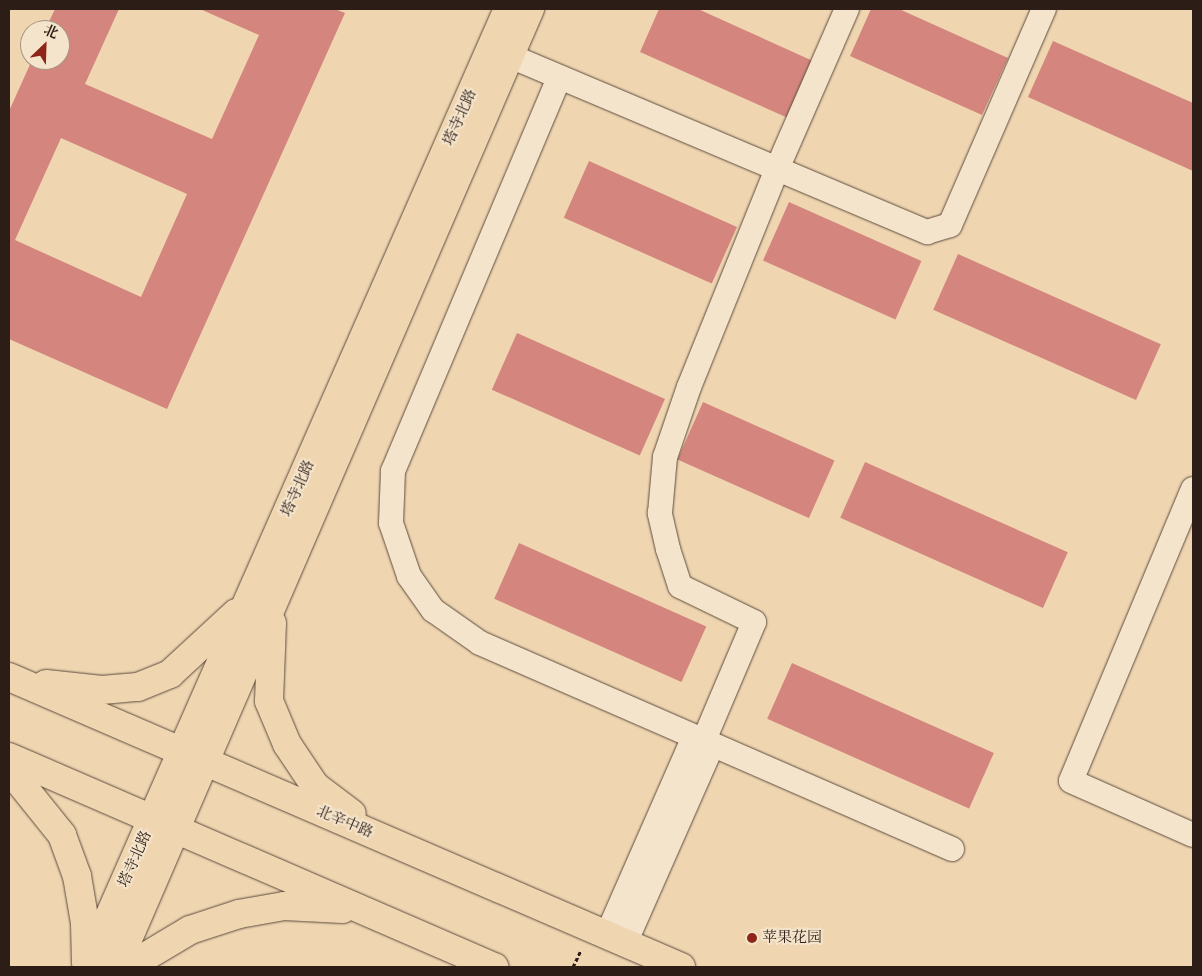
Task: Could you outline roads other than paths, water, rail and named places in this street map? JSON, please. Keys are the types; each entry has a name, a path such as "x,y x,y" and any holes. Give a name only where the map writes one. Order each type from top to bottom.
{"main road":[{"name":"塔寺北路","path":"116,967 165,825 260,605 508,9"},
{"name":"塔寺北路","path":"260,605 530,9"},
{"path":"14,679 102,690 138,687 170,674 260,605"},
{"path":"260,605 269,702 286,744 315,786 387,841"},
{"name":"北辛中路","path":"14,679 681,967"},
{"path":"9,757 494,967"},
{"path":"9,769 62,836 77,876 85,923 87,967"},
{"name":"塔寺北路","path":"87,967 165,825"},
{"path":"128,967 190,930 239,914 284,906 360,910"}],"street":[{"path":"704,740 754,622 680,586 668,550 660,513 665,457 689,387 777,169 846,9"},
{"path":"510,56 927,232 950,225 1044,9"},
{"path":"559,78 394,472 391,522 409,576 433,610 480,642 952,849"},
{"path":"1193,489 1071,781 1193,835"},
{"path":"616,939 712,746 704,740"}],"place":[{"name":"苹果花园","path":"752,938"}]}
